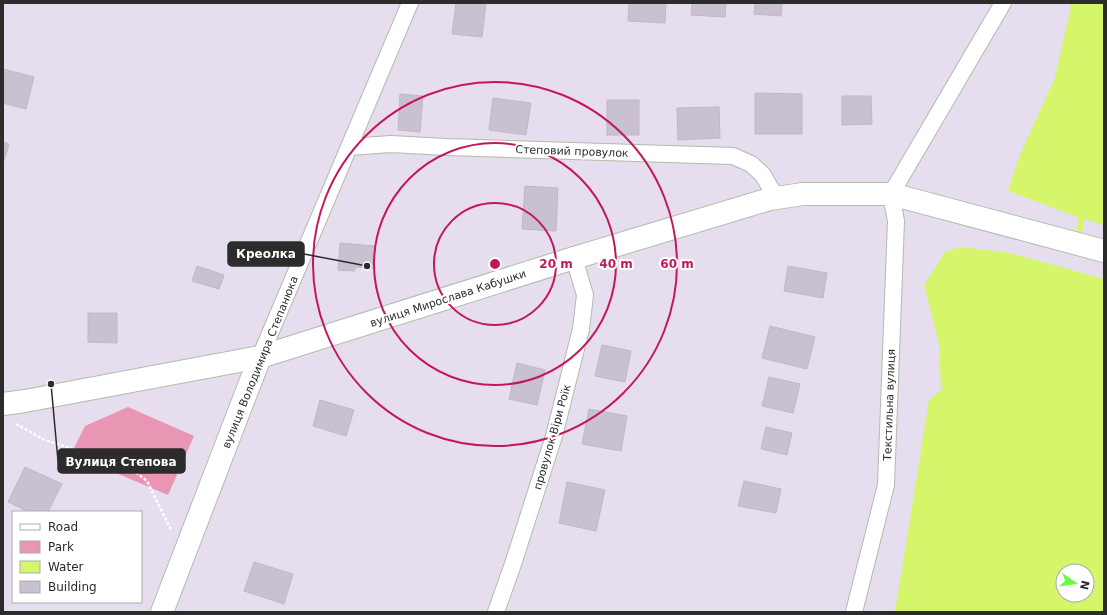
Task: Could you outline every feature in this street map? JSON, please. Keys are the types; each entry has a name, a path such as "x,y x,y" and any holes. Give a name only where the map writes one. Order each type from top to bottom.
{"street":[{"name":"вулиця Володимира Степанюка","path":"162,612 260,357 410,3"},
{"path":"891,194 1003,3"},
{"name":"Степовий провулок","path":"349,147 391,144 733,156 751,164 762,175 776,198"},
{"name":"вулиця Мирослава Кабушки","path":"6,413 25,401 260,357 574,258 776,198 803,194 891,194 1097,249"},
{"name":"Текстильна вулиця","path":"854,612 886,485 896,221 891,194"},
{"name":"провулок Віри Роїк","path":"496,612 554,436 581,329 585,295 574,258"}],"path":[{"path":"6,413 45,440 129,467 147,481 184,556"}],"green space":[{"path":"128,407 194,436 168,495 71,454 85,426"}],"water":[{"path":"1069,3 1104,3 1104,225 1008,191 1019,157 1054,80 1071,8"},
{"path":"961,247 1011,253 1104,279 1104,612 895,612 929,400 941,390 939,344 924,285 945,252"}],"building":[{"path":"456,3 486,3 482,37 452,34"},
{"path":"629,3 666,3 665,23 628,21"},
{"path":"692,3 726,3 725,17 691,15"},
{"path":"755,3 782,3 781,16 754,14"},
{"path":"3,69 34,77 26,109 3,103"},
{"path":"755,93 802,94 802,134 755,134"},
{"path":"400,94 423,96 420,132 398,130"},
{"path":"842,96 871,96 872,124 842,125"},
{"path":"493,98 531,103 526,135 489,130"},
{"path":"607,100 639,100 639,135 607,135"},
{"path":"719,107 720,138 678,140 677,108"},
{"path":"3,142 9,144 3,164"},
{"path":"525,186 558,188 556,231 522,229"},
{"path":"340,243 375,246 374,268 355,267 355,271 338,270"},
{"path":"197,266 224,275 219,289 192,281"},
{"path":"788,266 827,273 823,298 784,291"},
{"path":"88,313 117,313 117,343 88,342"},
{"path":"770,326 815,337 807,369 762,358"},
{"path":"602,345 631,351 625,382 595,376"},
{"path":"517,363 545,370 537,405 509,399"},
{"path":"769,377 800,384 793,413 762,406"},
{"path":"320,400 354,410 346,436 313,426"},
{"path":"589,409 627,416 621,451 582,444"},
{"path":"766,427 792,433 787,455 761,449"},
{"path":"25,467 62,484 48,511 27,511 8,502"},
{"path":"744,481 781,489 776,513 738,506"},
{"path":"567,482 605,490 596,531 559,523"},
{"path":"254,562 293,574 284,604 244,591"}],"waterway":[{"path":"1078,240 1081,218"}],"place":[{"name":"Креолка","path":"367,266"},
{"name":"Вулиця Степова","path":"51,384"}]}
